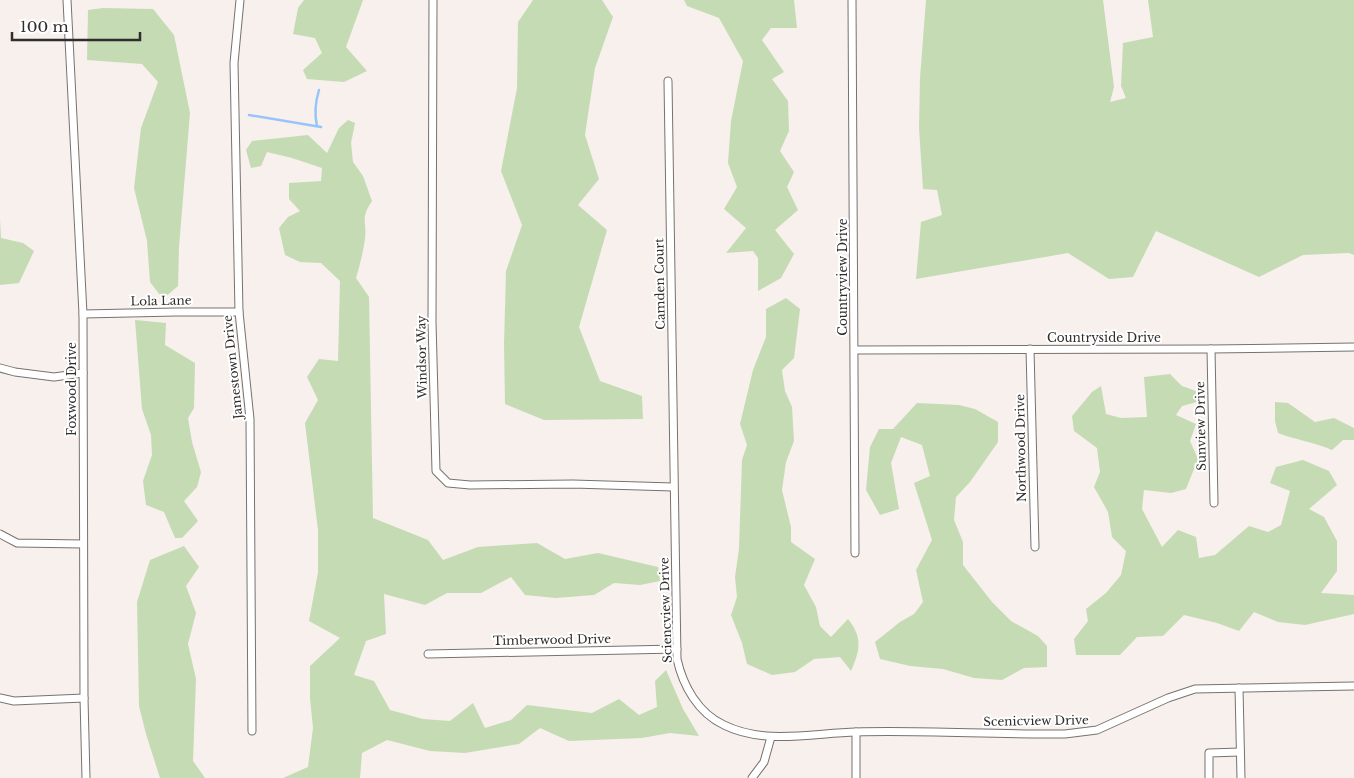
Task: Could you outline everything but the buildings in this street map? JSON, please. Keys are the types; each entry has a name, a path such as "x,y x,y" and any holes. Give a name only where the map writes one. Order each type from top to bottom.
{"street":[{"name":"Foxwood Drive","path":"67,0 83,314 86,778"},
{"name":"Jamestown Drive","path":"240,0 234,63 239,312 250,419 252,731"},
{"name":"Windsor Way","path":"433,0 432,322 436,471 448,483 470,485 573,484 673,487"},
{"name":"Countryview Drive","path":"852,0 855,553"},
{"name":"Camden Court","path":"668,81 673,487"},
{"name":"Lola Lane","path":"83,314 239,312"},
{"name":"Countryside Drive","path":"855,350 1354,347"},
{"name":"Northwood Drive","path":"1030,349 1035,547"},
{"name":"Sunview Drive","path":"1211,349 1214,503"},
{"path":"0,368 54,377 83,373"},
{"name":"Sciencview Drive","path":"673,487 676,650 682,678 702,709 722,725 771,737"},
{"path":"0,534 17,543 84,544"},
{"name":"Timberwood Drive","path":"428,654 676,650"},
{"name":"Scenicview Drive","path":"771,737 856,732 1048,734 1097,730 1168,698 1195,689 1354,686"},
{"path":"1239,688 1241,778"},
{"path":"0,698 14,701 84,698"},
{"path":"856,732 856,778"},
{"path":"752,778 764,762 771,737"},
{"path":"1209,778 1209,753 1240,752"}],"green space":[{"path":"304,0 363,0 346,47 367,71 344,82 307,79 303,70 322,53 315,38 293,34 298,8"},
{"path":"533,0 602,0 613,17 595,68 585,135 599,179 578,205 607,230 579,327 600,381 642,396 643,419 544,420 505,404 506,271 522,225 501,171 517,88 518,22"},
{"path":"684,0 794,0 797,28 771,28 762,40 784,72 772,79 788,101 789,131 780,151 794,172 787,187 798,210 775,230 794,254 781,278 758,291 758,258 753,251 726,253 746,228 724,209 737,187 728,163 731,121 743,61 719,18 687,6"},
{"path":"926,0 1103,0 1114,87 1110,102 1126,98 1121,86 1123,43 1153,37 1148,0 1354,0 1354,255 1349,253 1303,255 1259,277 1156,231 1133,277 1109,279 1068,253 916,279 921,222 942,215 937,190 923,189 919,128 920,78"},
{"path":"103,8 153,9 174,35 190,113 179,247 178,286 163,299 150,282 147,241 134,188 141,128 158,82 142,64 87,60 88,10"},
{"path":"348,120 355,123 351,143 353,162 363,176 372,201 365,216 365,239 356,278 369,297 373,518 428,540 443,560 478,547 537,543 565,559 598,553 658,567 660,581 640,585 614,583 594,595 556,598 525,595 511,577 481,593 447,593 425,605 384,594 386,634 366,641 354,675 374,681 390,710 423,719 450,721 473,703 485,728 511,720 527,705 592,713 619,699 639,715 657,707 655,681 666,670 683,709 699,736 670,733 642,738 569,741 540,728 519,744 465,753 430,751 387,740 362,753 360,778 283,778 308,767 313,728 310,698 310,666 340,638 309,621 318,572 318,530 305,423 318,400 307,377 319,359 338,361 340,281 321,263 300,262 285,255 279,228 288,217 300,211 289,199 289,183 321,181 322,168 267,152 261,166 251,168 246,150 252,141 308,135 327,153 339,128"},
{"path":"0,219 1,238 23,243 34,251 19,283 0,285"},
{"path":"786,298 800,309 794,358 782,370 785,391 792,407 794,441 786,462 782,490 791,527 791,542 815,559 804,585 816,607 820,626 831,637 848,619 856,632 859,644 851,671 840,657 814,659 795,672 772,675 747,664 742,643 731,615 737,597 735,577 739,549 742,460 747,445 740,424 753,370 766,337 766,309"},
{"path":"135,320 166,323 165,345 195,363 194,408 188,418 192,442 201,472 197,487 184,501 198,521 182,538 175,538 164,512 146,505 143,481 152,455 151,435 142,409"},
{"path":"1170,374 1182,386 1196,391 1197,402 1182,406 1176,415 1196,424 1190,441 1198,459 1186,489 1171,493 1144,490 1142,509 1162,547 1178,530 1196,537 1199,558 1215,555 1249,526 1268,532 1281,525 1290,491 1270,483 1276,467 1303,460 1329,471 1337,485 1309,509 1324,517 1337,541 1337,571 1321,593 1354,595 1354,614 1305,625 1278,622 1254,612 1239,631 1217,623 1184,615 1163,636 1137,637 1120,655 1076,655 1074,639 1088,621 1086,609 1106,593 1121,575 1126,551 1112,537 1108,512 1094,487 1100,472 1097,448 1074,431 1072,416 1092,392 1101,386 1106,414 1121,418 1147,417 1144,377"},
{"path":"1275,402 1288,403 1315,422 1334,418 1354,428 1354,440 1343,440 1332,450 1278,433 1275,421"},
{"path":"917,403 959,405 975,409 998,422 998,442 970,482 956,497 954,520 963,542 963,565 992,602 1011,621 1038,636 1047,646 1047,667 1024,668 1002,680 974,678 943,669 910,666 880,659 875,642 900,622 914,614 923,602 916,570 932,540 914,483 930,476 922,445 901,437 891,463 899,509 880,515 866,490 870,447 879,429 893,429"},
{"path":"184,546 199,567 186,586 196,613 188,644 196,679 193,761 205,778 160,778 139,706 137,602 150,560"}],"waterway":[{"path":"317,126 315,108 319,90"},
{"path":"249,115 321,127"}]}
